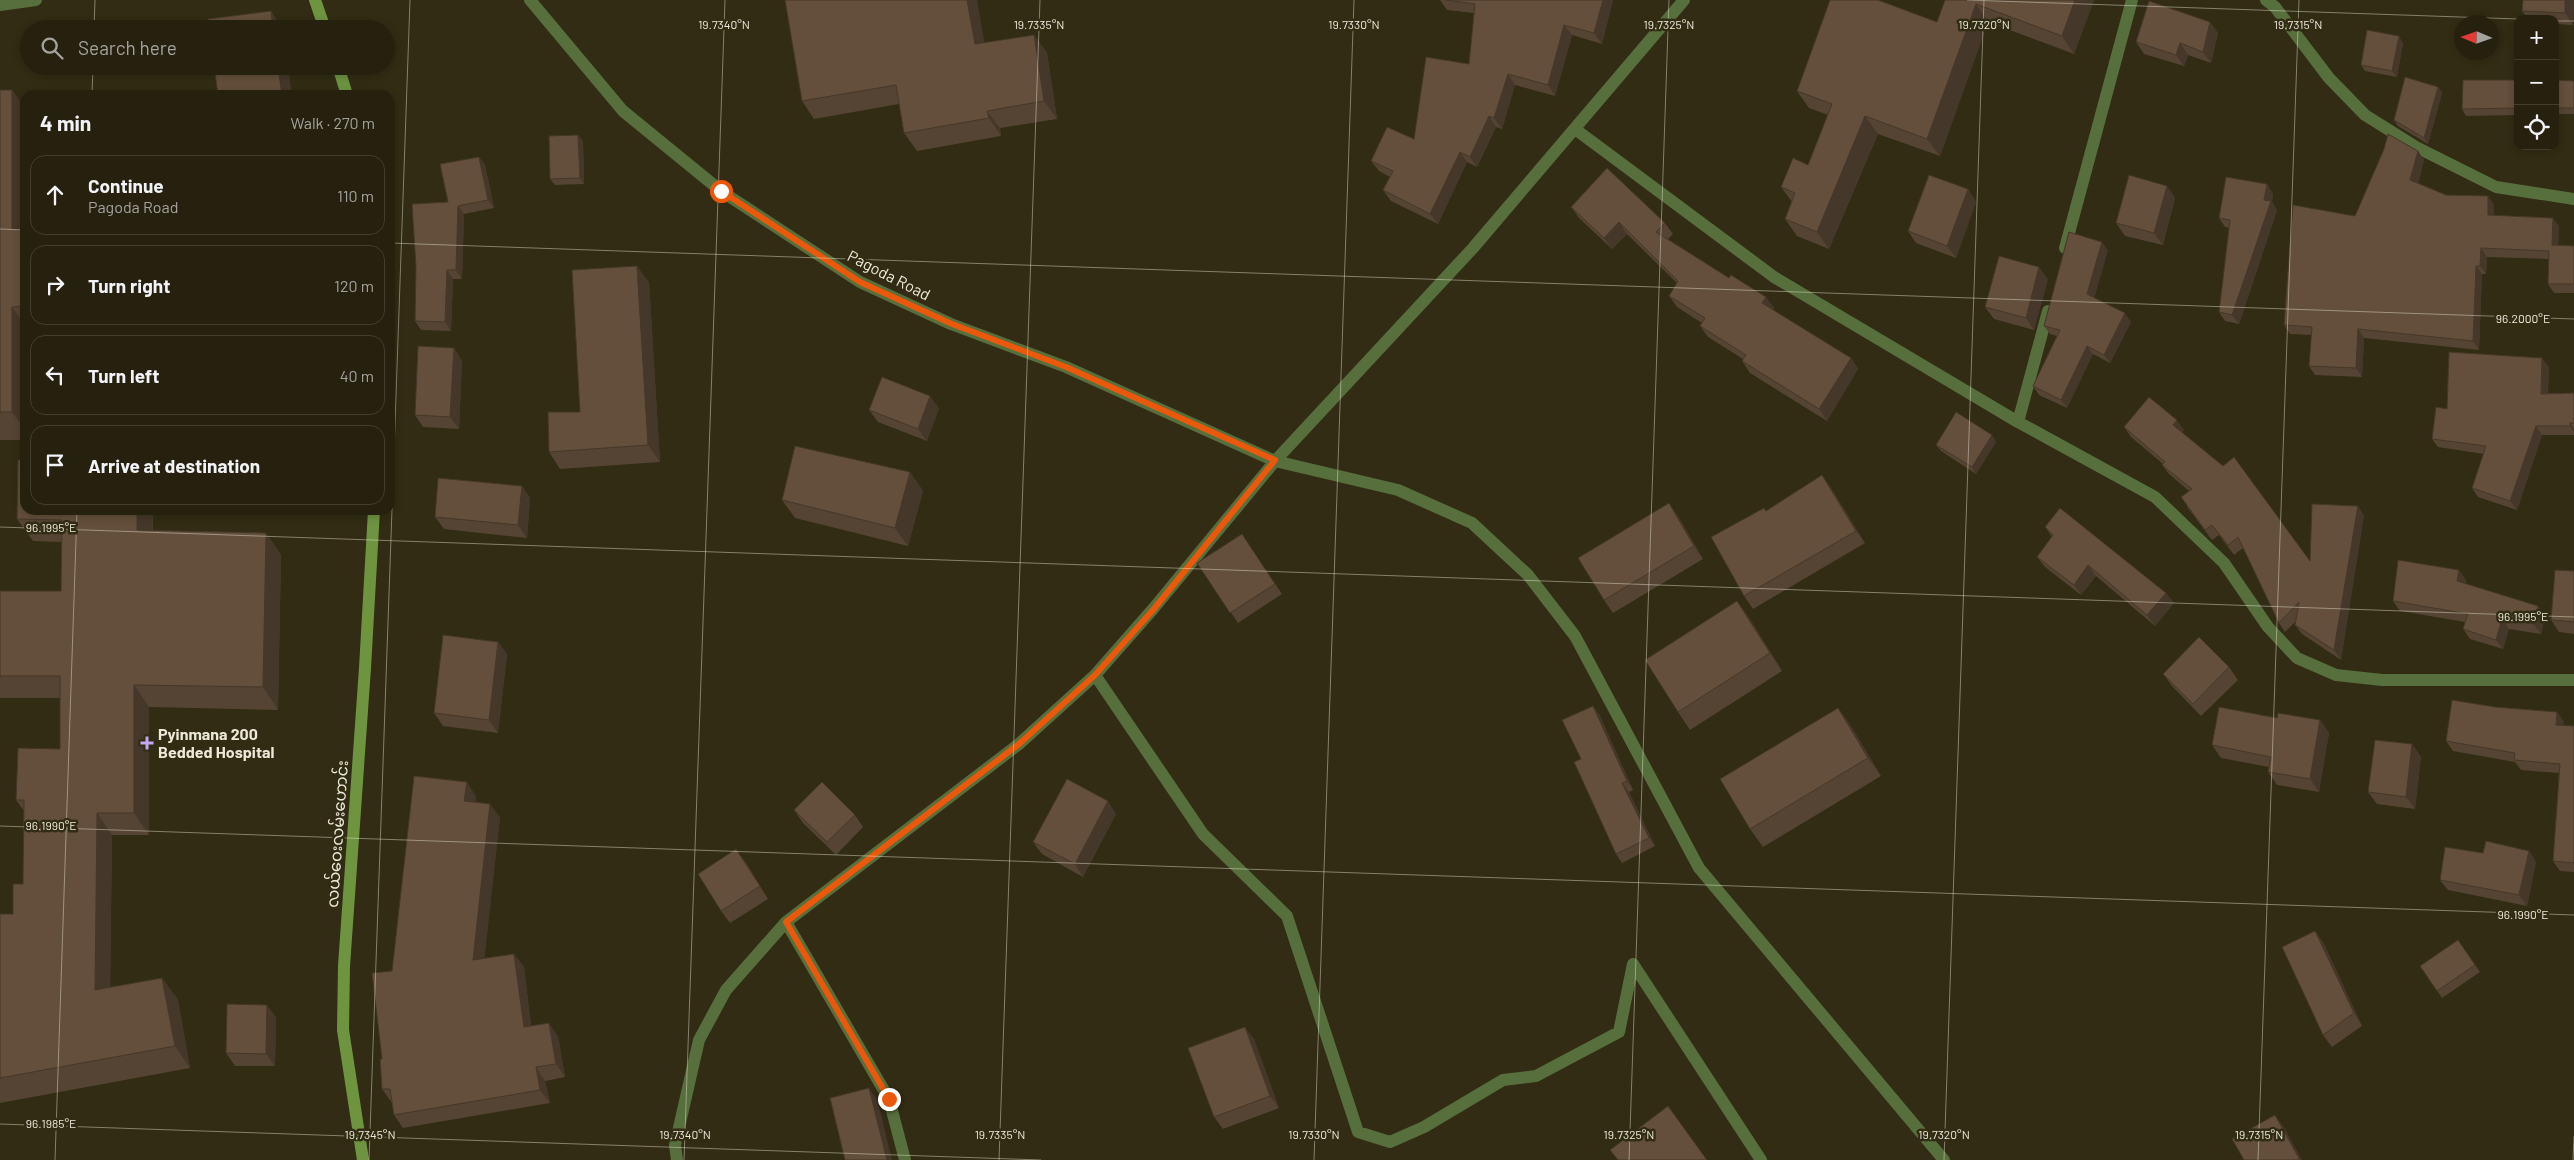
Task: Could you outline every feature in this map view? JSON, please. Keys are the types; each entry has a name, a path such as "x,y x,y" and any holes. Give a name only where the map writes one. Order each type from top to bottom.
{"street":[{"path":"0,5 36,0"},
{"path":"315,0 322,20"},
{"name":"Pagoda Road","path":"530,0 623,111 721,191 860,282 952,324 1066,367 1275,460 1398,490 1472,523 1528,575 1575,636 1699,868 1944,1160"},
{"path":"677,1160 675,1145 699,1040 726,990 786,922 1019,744 1095,675 1153,610 1275,460 1473,248 1684,0"},
{"path":"2062,259 2132,0"},
{"path":"2266,0 2275,7 2330,78 2365,115 2416,147 2496,187 2574,199"},
{"path":"341,75 346,90"},
{"path":"1575,129 1774,277 2018,422 2155,497 2224,563 2268,627 2297,658 2336,675 2382,680 2574,680"},
{"path":"2018,422 2052,297"},
{"name":"လယ်ဝေးလမ်းဟောင်း","path":"363,1160 342,1030 344,966 374,515"},
{"path":"1095,675 1202,834 1287,916 1358,1132 1390,1142 1424,1128 1503,1080 1536,1076 1619,1032 1633,964 1762,1160"},
{"path":"786,922 889,1099 905,1160"}],"building":[{"path":"785,0 967,0 975,44 1034,35 1044,101 987,111 989,118 904,133 896,85 802,101"},
{"path":"1446,0 1603,0 1594,33 1564,25 1548,85 1508,74 1494,118 1489,116 1470,157 1460,152 1430,214 1383,190 1393,171 1371,161 1387,127 1414,139 1426,57 1469,64 1475,4"},
{"path":"1830,0 1878,0 1937,22 1945,0 2075,0 2062,36 1976,4 1927,139 1865,116 1817,232 1785,219 1795,193 1781,187 1793,158 1808,165 1832,104 1797,91"},
{"path":"2523,0 2565,0 2565,13 2522,11"},
{"path":"2149,1 2210,22 2203,52 2180,43 2176,55 2136,42"},
{"path":"271,11 272,20 208,20"},
{"path":"2367,30 2399,36 2392,71 2361,65"},
{"path":"215,75 279,75 281,90 217,90"},
{"path":"2405,77 2438,87 2424,138 2394,120"},
{"path":"2463,80 2514,80 2514,108 2462,109"},
{"path":"2559,80 2574,81 2574,108 2559,108"},
{"path":"0,90 12,90 12,229 20,229 20,306 12,307 12,412 0,412"},
{"path":"2388,134 2418,151 2410,180 2446,195 2488,196 2488,215 2553,218 2552,245 2574,246 2574,284 2548,284 2549,251 2481,248 2480,266 2476,266 2473,341 2358,329 2356,368 2309,366 2312,327 2284,325 2293,205 2355,216 2384,149"},
{"path":"578,135 580,178 550,179 549,136"},
{"path":"479,157 488,200 458,206 456,270 447,270 445,322 415,321 416,267 412,204 448,202 440,164"},
{"path":"1607,168 1665,223 1656,232 1729,278 1731,275 1766,297 1762,303 1851,358 1819,409 1742,361 1746,355 1700,326 1705,318 1669,296 1678,281 1619,222 1604,238 1571,207"},
{"path":"1929,175 1968,189 1947,246 1908,231"},
{"path":"2129,175 2167,186 2154,233 2116,223"},
{"path":"2226,177 2267,184 2264,200 2271,201 2232,315 2219,312 2230,220 2219,218"},
{"path":"2069,232 2102,242 2087,294 2125,313 2104,355 2087,346 2061,400 2033,386 2060,330 2044,326"},
{"path":"1999,256 2039,267 2026,318 1985,307"},
{"path":"637,266 648,445 549,452 548,412 580,412 572,270"},
{"path":"418,346 454,348 450,417 415,415"},
{"path":"2449,352 2542,358 2541,394 2574,393 2574,423 2570,423 2570,426 2536,426 2510,501 2472,488 2486,446 2432,439 2436,407 2447,409"},
{"path":"882,377 930,396 918,429 869,410"},
{"path":"2149,397 2177,420 2173,425 2223,466 2234,457 2310,561 2312,504 2358,506 2334,650 2295,625 2299,602 2279,623 2238,537 2228,545 2212,525 2205,530 2181,497 2192,489 2162,465 2165,462 2124,427"},
{"path":"1956,412 1992,435 1972,467 1936,445"},
{"path":"795,446 910,472 895,528 782,500"},
{"path":"18,460 20,460 20,515 137,515 137,530 266,533 263,687 134,685 134,813 97,813 95,990 162,978 175,1046 0,1078 0,914 13,914 13,884 23,884 24,800 16,800 18,748 60,749 60,676 0,676 0,591 61,591 62,520 17,519"},
{"path":"1822,475 1856,531 1744,596 1711,537 1764,508 1766,511"},
{"path":"438,478 522,486 518,525 435,517"},
{"path":"1669,503 1694,546 1604,600 1578,558"},
{"path":"2060,508 2166,593 2147,615 2088,565 2074,585 2037,557 2053,535 2045,527"},
{"path":"1242,534 1275,584 1230,613 1197,563"},
{"path":"2398,560 2459,570 2457,581 2538,606 2534,624 2502,619 2496,640 2463,629 2468,614 2393,601"},
{"path":"2555,570 2574,571 2574,622 2551,620"},
{"path":"1737,601 1770,653 1678,712 1645,660"},
{"path":"443,635 498,642 489,720 434,713"},
{"path":"2199,637 2229,667 2193,704 2163,674"},
{"path":"2452,700 2495,707 2557,712 2556,725 2574,726 2574,863 2553,861 2560,764 2514,760 2515,753 2446,741"},
{"path":"1593,706 1627,781 1622,783 1649,838 1616,854 1574,762 1581,759 1562,720"},
{"path":"2219,707 2277,718 2278,713 2320,720 2310,779 2268,772 2271,757 2212,745"},
{"path":"1838,708 1868,758 1750,829 1720,779"},
{"path":"2375,740 2412,744 2406,797 2368,792"},
{"path":"414,776 467,782 464,801 490,804 473,960 514,954 524,1027 549,1023 556,1064 536,1067 540,1090 394,1115 390,1089 382,1089 380,1059 382,1059 372,973 392,971"},
{"path":"1067,779 1108,801 1075,864 1033,842"},
{"path":"822,782 855,815 827,842 794,810"},
{"path":"2486,841 2529,851 2519,895 2440,880 2445,847 2483,853"},
{"path":"736,849 760,886 721,911 698,874"},
{"path":"2315,931 2354,1013 2323,1035 2282,947"},
{"path":"2458,940 2475,965 2437,991 2420,966"},
{"path":"227,1004 267,1005 266,1054 226,1053"},
{"path":"1245,1027 1270,1096 1214,1117 1188,1048"},
{"path":"869,1088 887,1160 845,1160 830,1098"},
{"path":"1668,1106 1707,1160 1618,1160 1610,1150"},
{"path":"2275,1115 2300,1160 2244,1160 2232,1139"}],"place":[{"name":"Pyinmana 200 Bedded Hospital","path":"147,743"}],"route":[{"path":"721,191 860,282 952,324 1066,367 1275,460 1153,610 1095,675 1019,744 786,922 889,1099"}]}
